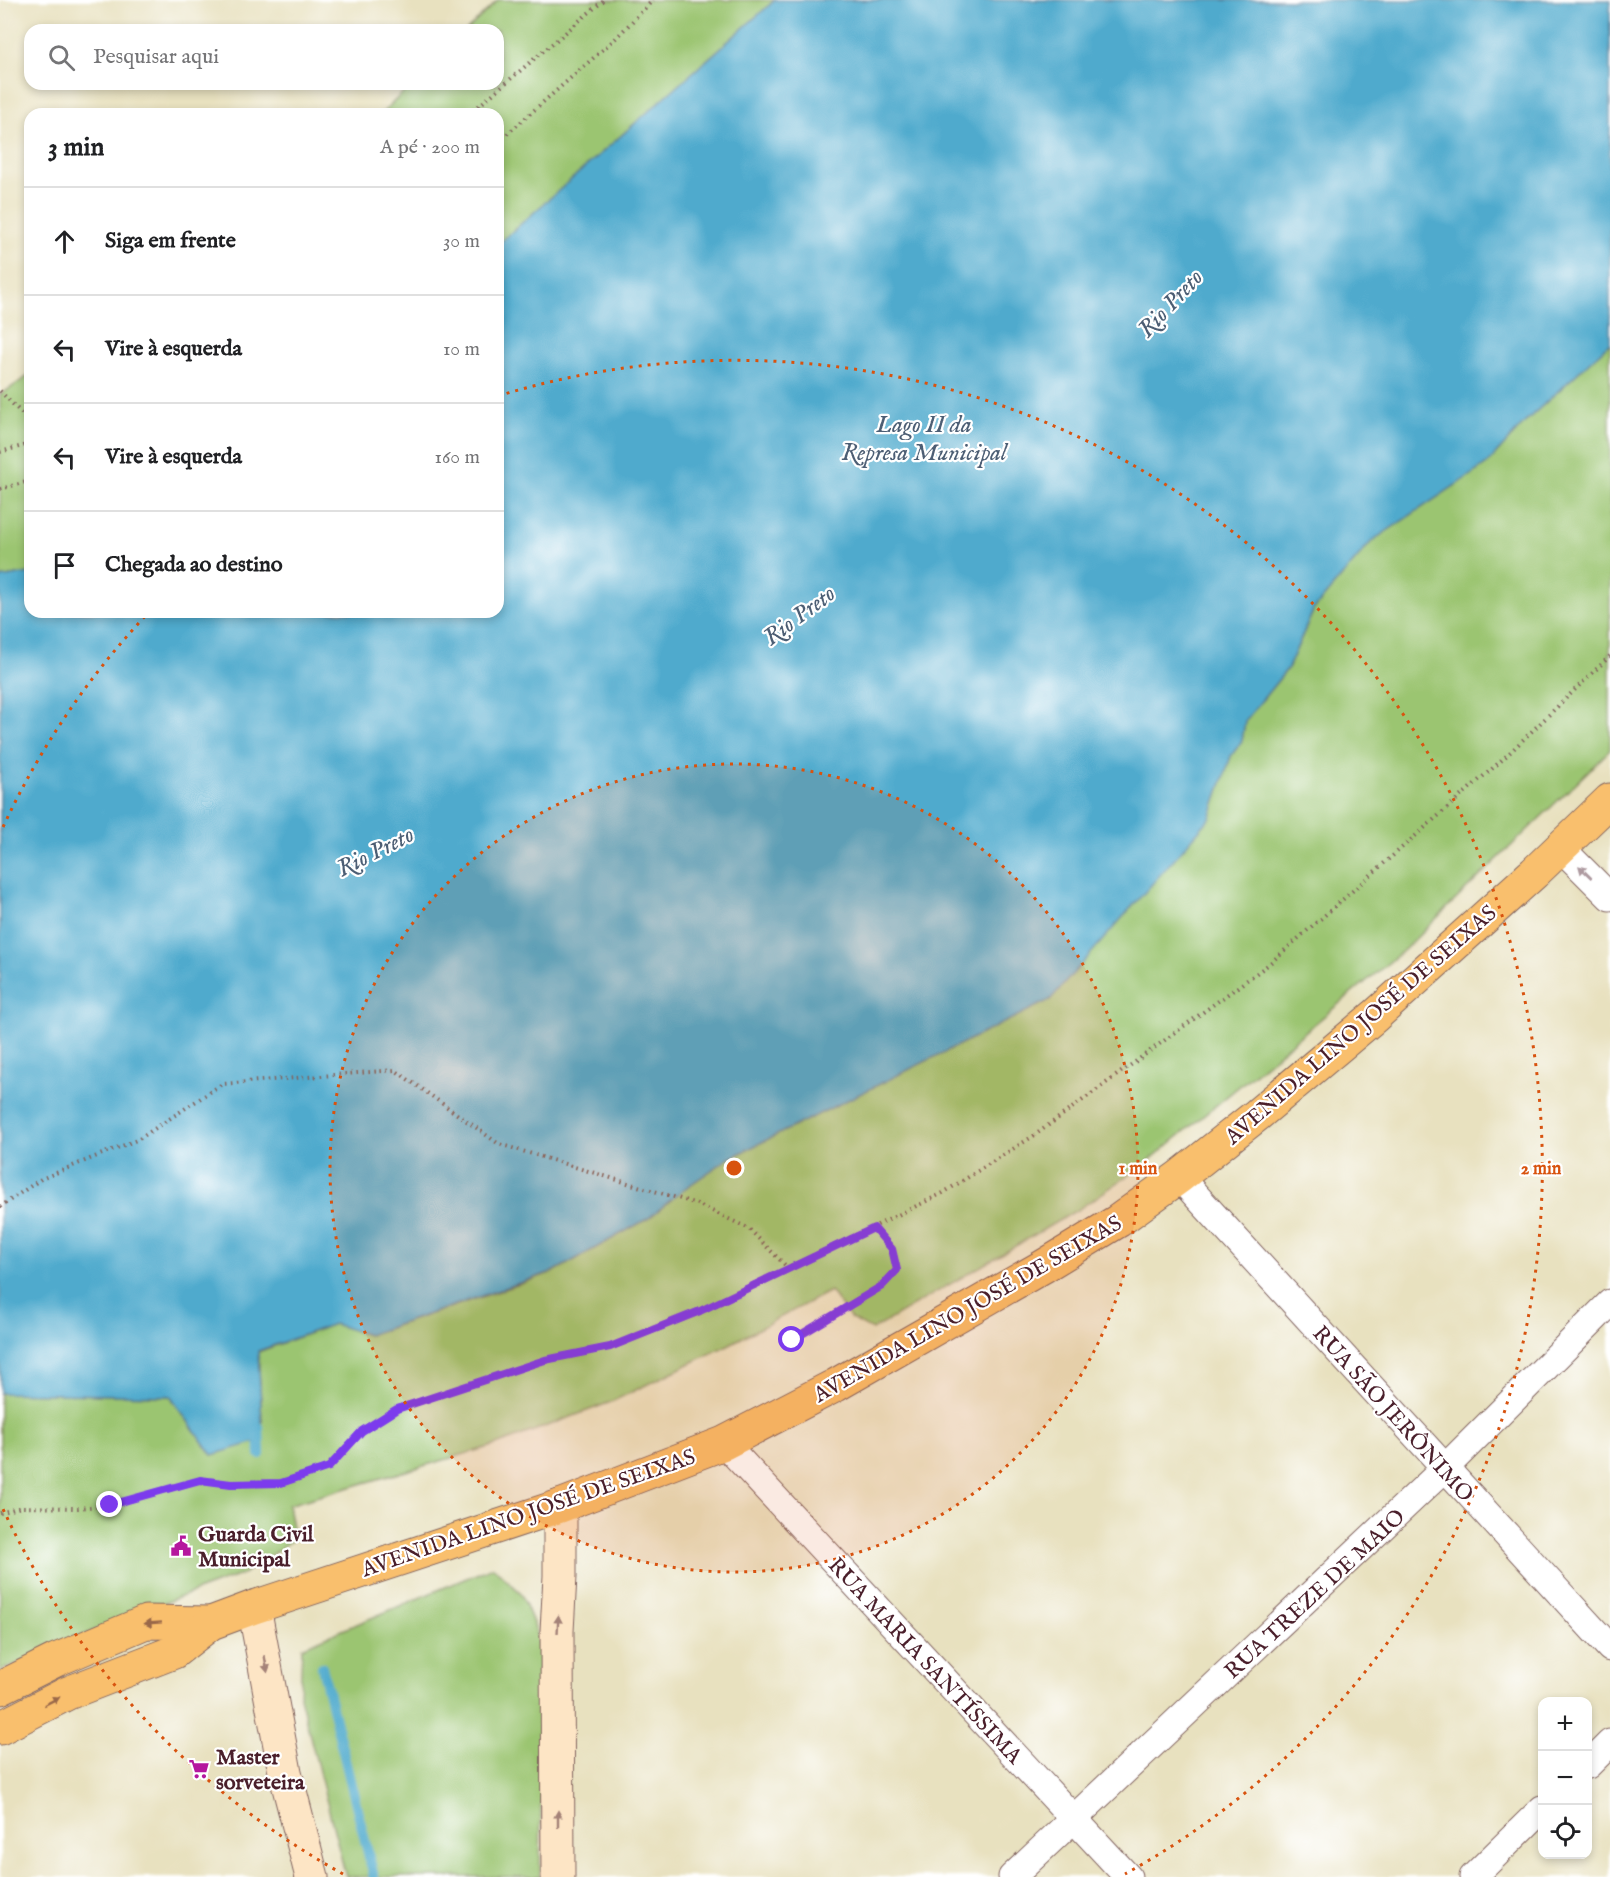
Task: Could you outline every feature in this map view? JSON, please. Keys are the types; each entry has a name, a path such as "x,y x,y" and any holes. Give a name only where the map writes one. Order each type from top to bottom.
{"main road":[{"name":"AVENIDA LINO JOSÉ DE SEIXAS","path":"0,1728 68,1693 174,1652 211,1623 560,1506 724,1443 805,1402 1034,1271 1118,1221 1179,1178 1376,1016 1561,848 1610,800"},
{"path":"558,1877 557,1631 560,1506"},
{"path":"254,1607 285,1772 312,1877"},
{"name":"AVENIDA LINO JOSÉ DE SEIXAS","path":"0,1688 56,1660 146,1622 211,1623"}],"street":[{"path":"1561,848 1610,897"},
{"name":"RUA SÃO JERÔNIMO","path":"1179,1178 1610,1648"},
{"name":"RUA TREZE DE MAIO","path":"1012,1877 1444,1469 1610,1303"},
{"name":"RUA MARIA SANTÍSSIMA","path":"724,1443 1128,1877"},
{"path":"1592,1760 1610,1743"},
{"path":"1473,1877 1538,1813"}],"path":[{"path":"504,84 604,0"},
{"path":"504,137 616,38 653,0"},
{"path":"476,108 497,90"},
{"path":"0,391 24,416"},
{"path":"0,452 24,446"},
{"path":"0,489 24,483"},
{"path":"0,1512 21,1507 78,1508 110,1505 200,1480 231,1484 281,1483 329,1467 362,1431 397,1409 545,1360 610,1347 700,1311 943,1193 1035,1135 1269,964 1502,760 1610,656"},
{"path":"0,1207 41,1179 139,1139 222,1084 395,1070 499,1144 697,1204 748,1228 789,1269"},
{"path":"792,1340 882,1286 897,1270 892,1249 874,1228"}],"green space":[{"path":"498,0 775,0 504,239 504,108 387,108 406,90 504,90 504,24 473,24"},
{"path":"1610,343 1610,750 1404,950 1144,1165 1077,1210 872,1330 851,1319 830,1291 728,1345 611,1402 496,1445 288,1505 294,1539 243,1574 126,1617 0,1671 0,1393 170,1396 212,1455 263,1439 258,1352 334,1324 368,1335 520,1284 555,1271 649,1218 684,1189 1210,818 1231,756 1242,741 1245,721 1288,668 1314,609 1372,541 1487,464 1527,420"},
{"path":"24,379 24,574 0,578 0,395"},
{"path":"493,1567 521,1593 543,1648 540,1877 346,1877 300,1697 302,1647"}],"water":[{"name":"Lago II da Represa Municipal","path":"775,0 1610,0 1610,343 1527,420 1487,464 1372,541 1314,609 1288,668 1245,721 1242,741 1231,756 1210,818 1050,1000 728,1159 684,1189 649,1218 555,1271 368,1335 334,1324 258,1351 263,1440 212,1455 170,1396 0,1393 0,578 24,574 24,618 504,618 504,239"}],"waterway":[{"path":"259,1427 260,1454"},
{"path":"322,1667 374,1877"}],"place":[{"name":"Guarda Civil Municipal","path":"181,1546"},
{"name":"Master sorveteira","path":"199,1769"}],"route":[{"path":"110,1505 200,1480 231,1484 281,1483 329,1467 362,1431 397,1409 545,1360 610,1347 700,1311 874,1228 892,1249 897,1270 882,1286 792,1340"}],"water label":[{"name":"Rio Preto","path":"1170,303"},
{"name":"Rio Preto","path":"799,615"},
{"name":"Rio Preto","path":"375,851"}]}
